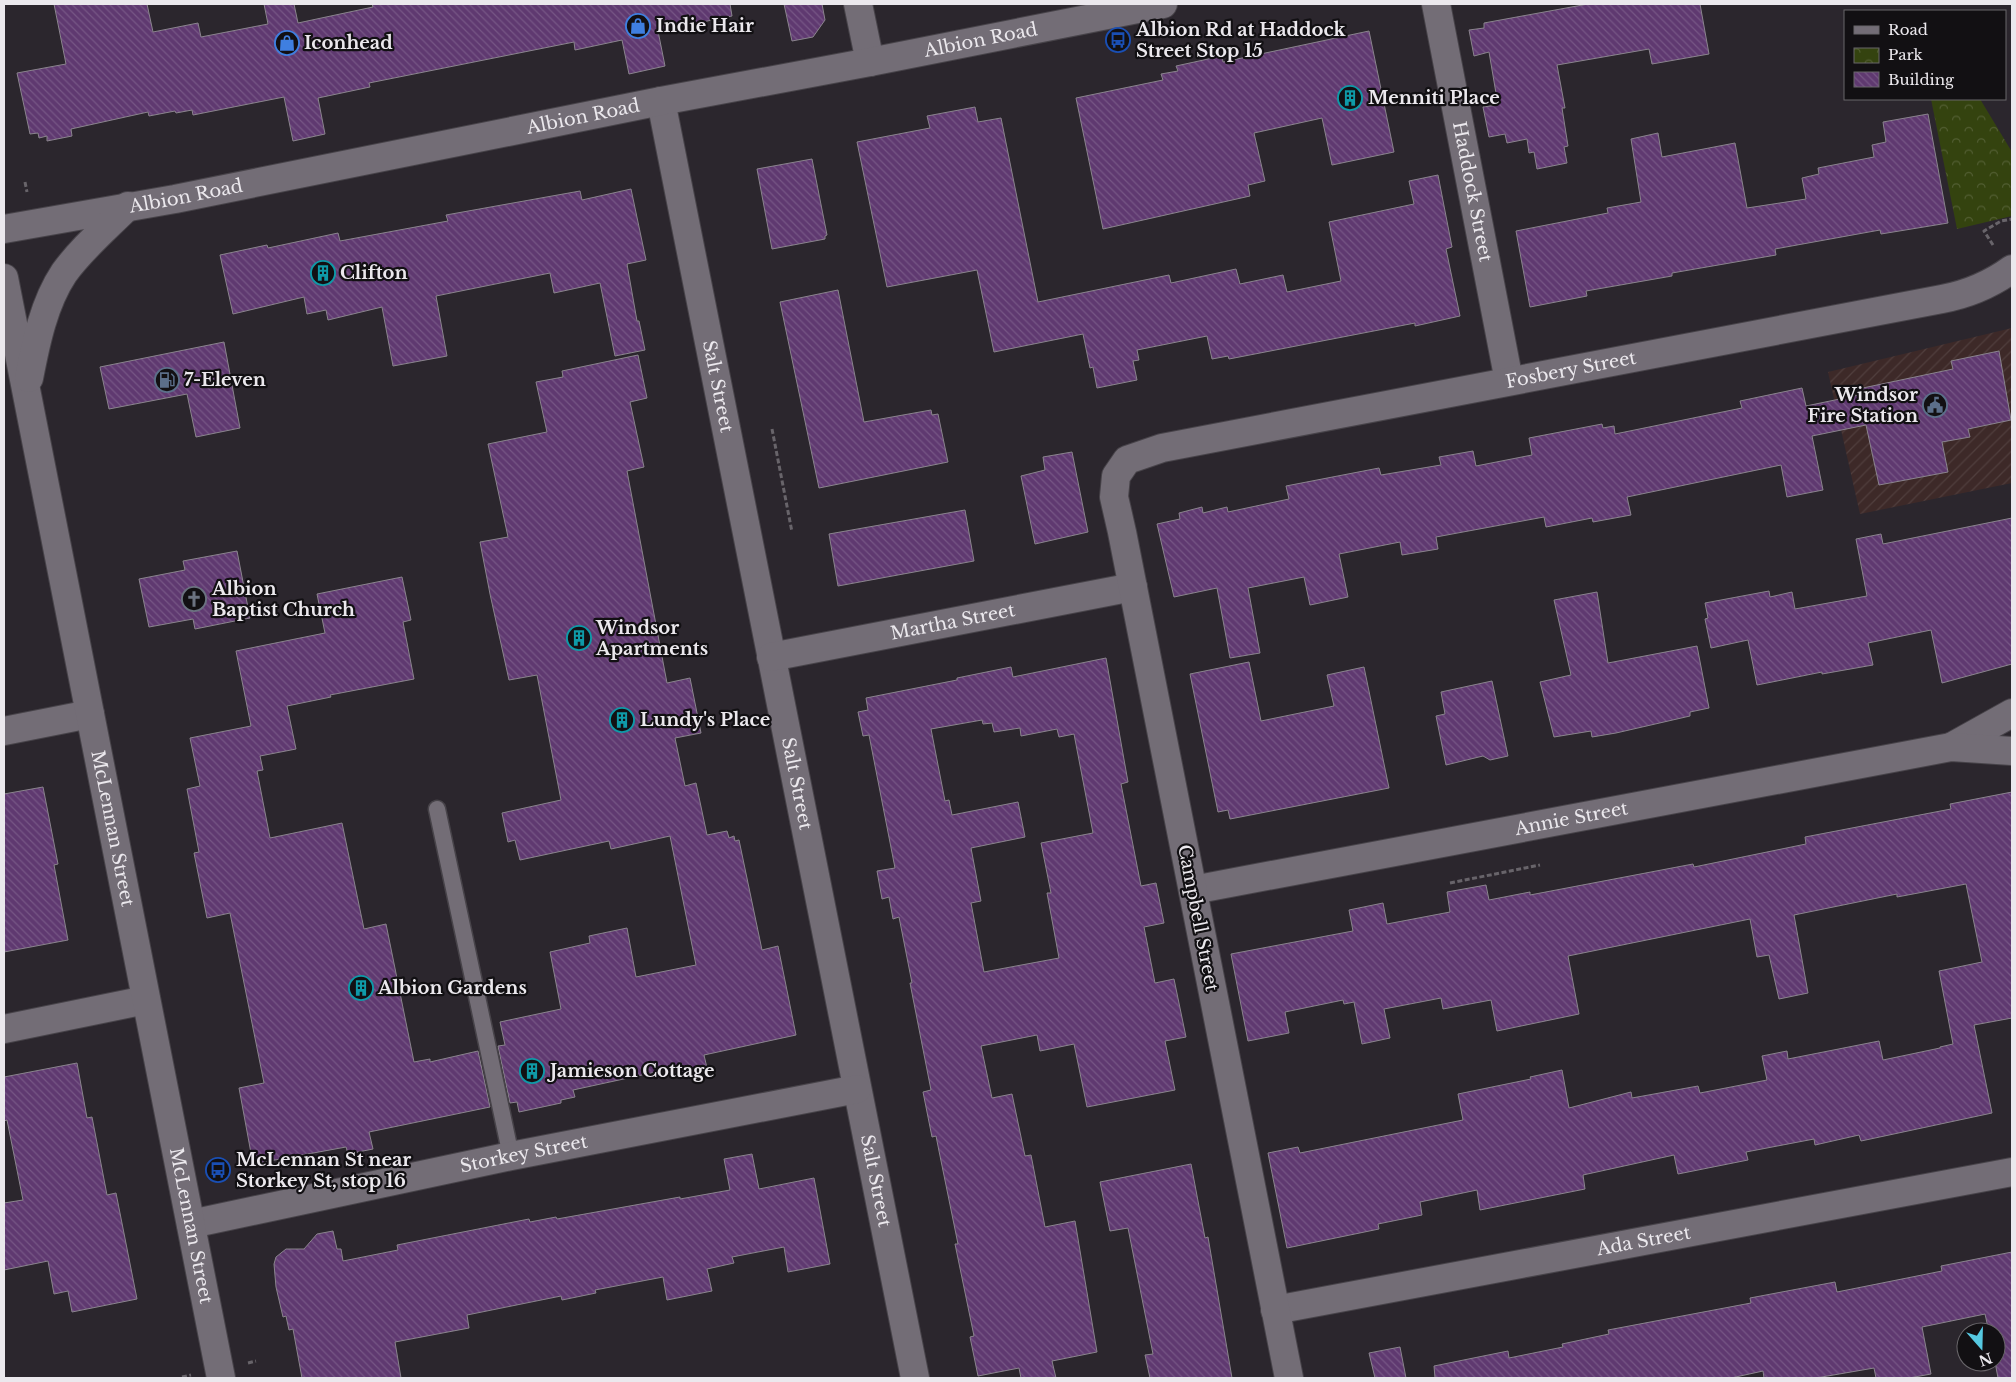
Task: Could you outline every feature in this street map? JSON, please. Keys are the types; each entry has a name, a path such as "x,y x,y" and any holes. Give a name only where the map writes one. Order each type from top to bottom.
{"street":[{"path":"858,4 870,62"},
{"name":"Albion Road","path":"4,229 1163,4"},
{"name":"Haddock Street","path":"1436,4 1509,381"},
{"name":"Salt Street","path":"661,101 915,1378"},
{"path":"27,388 38,336 59,281 82,251 128,206"},
{"name":"Fosbery Street","path":"1127,460 1162,448 1958,296 1985,286 2012,269"},
{"name":"McLennan Street","path":"4,278 221,1378"},
{"path":"1958,296 1995,290 2012,290"},
{"name":"Campbell Street","path":"1127,460 1116,476 1114,497 1289,1378"},
{"name":"Martha Street","path":"771,657 1133,587"},
{"name":"Annie Street","path":"1951,748 2012,712"},
{"path":"4,730 90,714"},
{"name":"Annie Street","path":"1193,890 1951,748 2012,751"},
{"path":"4,1029 146,1000"},
{"name":"Storkey Street","path":"191,1224 511,1156 858,1089"},
{"name":"Ada Street","path":"1275,1310 2012,1172"}],"lane":[{"path":"437,809 511,1156"}],"path":[{"path":"25,182 26,192"},
{"path":"1988,238 1984,231 2001,221 2012,219"},
{"path":"772,429 792,532"},
{"path":"1450,883 1540,865"},
{"path":"248,1363 256,1362"},
{"path":"182,1377 192,1375"}],"shaded area":[{"path":"2012,328 2012,483 1860,514 1828,372"}],"green space":[{"path":"1931,100 1981,100 2012,152 2012,216 1957,229"}],"building":[{"path":"54,4 147,4 153,32 198,23 201,37 268,24 264,4 294,4 298,23 373,7 372,4 730,4 732,16 658,31 665,66 629,74 622,40 575,50 574,42 369,83 370,87 318,98 325,134 293,141 284,97 193,115 192,110 149,116 148,112 71,129 72,136 47,141 47,136 39,138 38,133 30,134 17,73 66,64"},
{"path":"784,4 822,4 825,20 813,37 792,41"},
{"path":"1588,4 1700,4 1709,54 1652,64 1649,49 1557,65 1565,108 1562,108 1568,146 1564,147 1567,163 1537,169 1534,152 1529,153 1527,139 1507,143 1505,134 1489,137 1483,107 1498,105 1489,52 1474,56 1469,30 1484,28 1484,23"},
{"path":"1369,31 1394,152 1332,165 1322,118 1254,133 1265,181 1248,185 1250,196 1103,229 1076,98 1163,80 1161,74 1178,71 1176,66 1222,56 1223,62"},
{"path":"975,107 978,122 1001,118 1038,302 1169,275 1171,283 1236,269 1240,284 1283,275 1287,292 1341,281 1329,222 1414,204 1409,181 1438,175 1452,247 1446,249 1460,316 1415,326 1415,323 1229,359 1228,356 1212,359 1207,336 1137,350 1139,360 1133,361 1137,380 1097,388 1093,367 1090,368 1083,334 994,352 977,270 887,287 857,142 930,128 927,116"},
{"path":"1928,114 1948,223 1881,234 1880,230 1775,249 1776,255 1672,273 1672,276 1586,291 1587,296 1530,307 1516,231 1608,213 1607,208 1641,202 1631,139 1658,133 1662,157 1735,143 1747,208 1806,199 1802,178 1819,174 1818,168 1874,157 1872,145 1886,142 1883,122"},
{"path":"812,159 827,235 825,239 772,249 757,169"},
{"path":"631,189 646,260 627,264 637,321 639,321 645,350 615,356 600,283 554,293 550,273 436,296 447,356 393,366 382,307 328,320 326,310 307,314 304,297 233,314 220,255 267,245 268,248 338,233 340,241 448,221 446,215 580,191 582,200"},
{"path":"838,290 864,422 931,410 932,415 938,414 948,462 819,488 780,302"},
{"name":"7-Eleven","path":"224,342 240,428 196,437 187,394 109,409 100,367"},
{"path":"1999,351 2011,420 1968,429 1970,437 1942,442 1948,472 1879,485 1866,425 1812,436 1823,490 1787,497 1781,465 1627,497 1631,515 1593,522 1592,518 1546,527 1544,517 1436,537 1438,549 1402,555 1400,542 1339,554 1348,597 1310,605 1304,577 1248,588 1260,653 1230,658 1217,588 1174,597 1157,524 1180,519 1179,513 1202,507 1203,513 1227,507 1228,512 1289,499 1286,486 1379,468 1381,475 1441,465 1439,457 1473,451 1476,466 1532,455 1529,438 1602,424 1603,428 1614,426 1615,434 1742,408 1740,401 1802,388 1806,406 1859,395 1858,389 1953,369 1951,361"},
{"path":"638,355 647,398 630,402 644,467 627,471 667,683 690,678 701,733 675,738 685,786 696,783 707,835 727,831 729,838 734,836 735,841 739,840 762,950 778,946 796,1035 704,1055 707,1068 666,1077 665,1070 573,1090 575,1097 561,1100 561,1103 519,1112 517,1102 510,1103 498,1046 505,1045 500,1022 561,1009 550,952 590,943 589,936 627,928 636,977 696,965 670,836 611,849 609,841 520,860 515,840 508,842 502,813 561,800 537,675 509,680 490,594 480,542 508,537 488,444 547,432 536,382 563,377 562,371"},
{"path":"1072,452 1088,532 1035,544 1021,476 1045,470 1043,457"},
{"path":"965,510 974,561 838,586 829,534"},
{"path":"2012,518 2012,664 1942,683 1931,630 1868,643 1873,665 1822,674 1822,672 1757,685 1748,640 1711,648 1705,619 1708,618 1705,603 1769,591 1770,597 1792,592 1795,609 1867,596 1856,539 1881,534 1883,544"},
{"name":"Albion Baptist Church","path":"237,551 250,618 195,629 193,619 149,627 139,579 185,570 183,561"},
{"path":"402,577 411,620 403,622 414,679 330,695 331,697 287,706 296,749 260,756 263,770 257,771 270,838 342,823 364,929 386,924 414,1062 430,1059 430,1062 478,1051 490,1107 369,1132 373,1149 348,1154 346,1147 253,1164 239,1088 264,1083 230,913 207,918 194,853 199,852 187,789 200,786 190,738 251,726 236,651 325,633 317,594"},
{"path":"1597,592 1608,663 1697,646 1709,708 1690,712 1690,716 1616,733 1592,737 1591,731 1554,737 1540,682 1571,675 1554,600"},
{"path":"1106,658 1128,782 1121,784 1141,886 1156,883 1164,923 1144,927 1155,983 1174,979 1186,1037 1165,1041 1175,1090 1087,1107 1074,1044 1040,1051 1037,1035 981,1046 992,1098 1012,1094 1025,1156 1031,1155 1045,1227 1075,1221 1097,1352 1052,1361 1056,1378 1021,1378 1019,1368 978,1376 970,1337 974,1336 955,1244 958,1244 936,1136 932,1137 923,1092 931,1090 899,917 893,919 889,897 882,899 877,871 895,868 869,735 863,736 858,712 868,710 866,698 1011,667 1013,677","holes":["982,720 983,724 992,723 994,732 1020,728 1021,736 1057,729 1059,737 1074,734 1093,833 1041,843 1051,893 1047,893 1059,958 984,972 971,903 981,901 971,848 1025,837 1018,802 952,815 949,800 945,801 931,729"]},
{"path":"1249,662 1261,721 1334,706 1327,675 1364,667 1389,788 1230,819 1228,810 1218,812 1190,674"},
{"path":"1492,681 1508,756 1490,760 1483,756 1446,765 1436,716 1445,714 1441,692"},
{"path":"43,787 58,864 54,865 68,940 4,952 4,794"},
{"path":"2012,792 2012,1018 1974,1025 1992,1113 1861,1141 1859,1135 1815,1145 1814,1139 1746,1152 1748,1160 1678,1174 1674,1155 1583,1175 1585,1189 1480,1210 1477,1190 1420,1202 1422,1215 1378,1224 1379,1229 1287,1248 1268,1153 1298,1147 1300,1153 1463,1120 1458,1094 1531,1079 1530,1077 1562,1070 1569,1108 1631,1092 1632,1098 1698,1086 1700,1093 1767,1080 1762,1056 1787,1051 1788,1059 1879,1041 1883,1060 1940,1048 1953,1044 1939,971 1982,962 1966,884 1897,897 1897,894 1794,915 1808,993 1779,999 1769,955 1757,957 1750,919 1568,956 1579,1014 1497,1031 1491,1000 1443,1009 1441,998 1384,1009 1390,1038 1362,1044 1354,1002 1344,1004 1343,1000 1285,1012 1289,1033 1248,1041 1231,954 1353,931 1349,910 1383,903 1387,924 1450,912 1447,892 1486,885 1489,900 1530,892 1530,895 1693,864 1694,867 1806,844 1805,837 1951,809 1950,804"},
{"path":"77,1063 87,1118 92,1117 107,1195 116,1193 137,1299 72,1312 68,1291 54,1294 48,1261 4,1270 4,1203 23,1200 7,1120 4,1121 4,1077"},
{"path":"752,1154 759,1189 814,1178 830,1264 788,1272 784,1247 732,1257 734,1263 707,1269 712,1291 667,1300 663,1277 595,1290 596,1293 562,1300 561,1296 467,1315 469,1328 395,1342 401,1378 302,1378 293,1329 289,1330 286,1316 283,1317 276,1287 274,1264 276,1257 286,1249 304,1249 317,1234 333,1231 337,1249 341,1249 343,1261 398,1250 397,1245 529,1219 530,1222 556,1217 557,1219 730,1190 724,1159"},
{"path":"1191,1164 1205,1238 1208,1237 1232,1378 1150,1378 1145,1355 1153,1354 1128,1228 1110,1231 1100,1182"},
{"path":"2012,1252 2012,1378 1998,1378 1997,1372 2006,1372 2006,1322 1987,1322 1985,1314 1922,1327 1931,1374 1909,1378 1876,1378 1874,1368 1816,1378 1764,1378 1763,1371 1731,1378 1435,1378 1434,1366 1508,1351 1509,1358 1563,1347 1562,1344 1609,1334 1608,1330 1751,1303 1750,1298 1835,1282 1837,1292 1942,1271 1941,1266"},
{"path":"1400,1347 1406,1378 1375,1378 1369,1353"}],"place":[{"name":"Indie Hair","path":"638,26"},
{"name":"Albion Rd at Haddock Street Stop 15","path":"1118,40"},
{"name":"Iconhead","path":"287,43"},
{"name":"Menniti Place","path":"1350,98"},
{"name":"Clifton","path":"323,273"},
{"name":"7-Eleven","path":"167,380"},
{"name":"Windsor Fire Station","path":"1935,405"},
{"name":"Albion Baptist Church","path":"194,599"},
{"name":"Windsor Apartments","path":"579,638"},
{"name":"Lundy's Place","path":"622,720"},
{"name":"Albion Gardens","path":"361,988"},
{"name":"Jamieson Cottage","path":"532,1071"},
{"name":"McLennan St near Storkey St, stop 16","path":"218,1170"}]}
